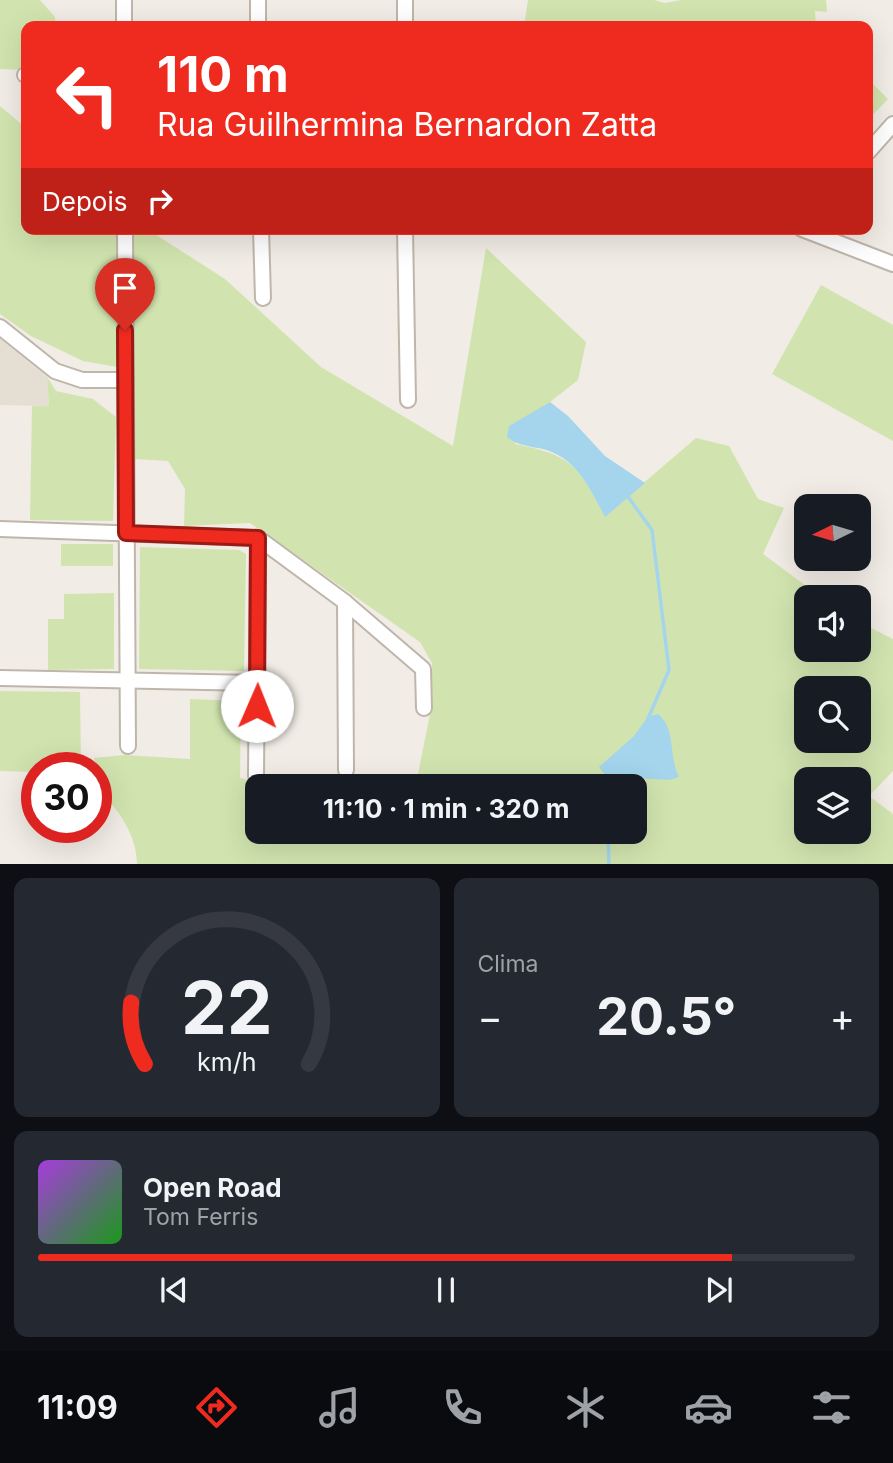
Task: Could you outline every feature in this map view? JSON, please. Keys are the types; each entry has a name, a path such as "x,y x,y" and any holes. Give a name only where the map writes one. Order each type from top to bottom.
{"street":[{"path":"124,0 124,21"},
{"path":"258,0 258,21"},
{"path":"405,0 405,21"},
{"path":"873,146 893,124"},
{"path":"125,235 128,746"},
{"path":"261,235 263,298"},
{"path":"405,235 408,400"},
{"path":"813,235 893,264"},
{"path":"0,327 55,371 82,380 125,380"},
{"path":"0,529 258,538 345,602 423,669 424,708"},
{"path":"256,774 258,538"},
{"path":"345,602 346,770"},
{"path":"0,678 258,683"}],"shaded area":[{"path":"0,339 47,377 49,406 0,405"}],"green space":[{"path":"0,0 40,0 55,21 21,21 21,70 0,69"},
{"path":"528,0 654,0 665,3 681,0 826,0 827,12 815,11 816,21 525,21"},
{"path":"873,84 888,99 873,115"},
{"path":"0,106 21,124 21,235 117,235 117,367 83,361 31,336 0,314"},
{"path":"132,235 156,235 225,279 321,367 453,446 486,248 586,342 578,380 550,402 515,444 550,453 572,466 588,486 605,516 696,438 729,446 758,499 784,508 763,554 805,585 794,585 794,662 871,662 871,628 893,639 893,771 871,794 871,767 794,767 794,844 871,844 871,798 893,814 893,864 137,864 130,832 112,805 112,756 190,759 190,699 241,701 240,778 245,779 245,844 647,844 647,774 418,774 432,704 432,663 420,642 250,523 184,526 185,489 168,461 134,459"},
{"path":"821,285 893,325 893,441 772,374"},
{"path":"47,377 56,391 93,399 116,417 113,521 30,520 32,406 49,406"},
{"path":"61,544 113,544 113,566 61,566"},
{"path":"140,547 239,550 246,554 244,671 139,669"},
{"path":"114,593 114,669 48,670 48,619 64,619 64,594"},
{"path":"0,691 80,692 81,752 21,752 21,772 0,771"}],"water":[{"path":"550,402 568,416 605,456 645,483 605,517 581,476 565,459 507,437 509,426"},
{"path":"658,714 664,720 679,777 669,780 647,779 647,774 604,774 599,767 634,736 648,717"}],"waterway":[{"path":"626,494 652,530 669,670 647,721"},
{"path":"608,844 609,864"}],"route":[{"path":"125,330 126,533 258,538 257,706"}]}
